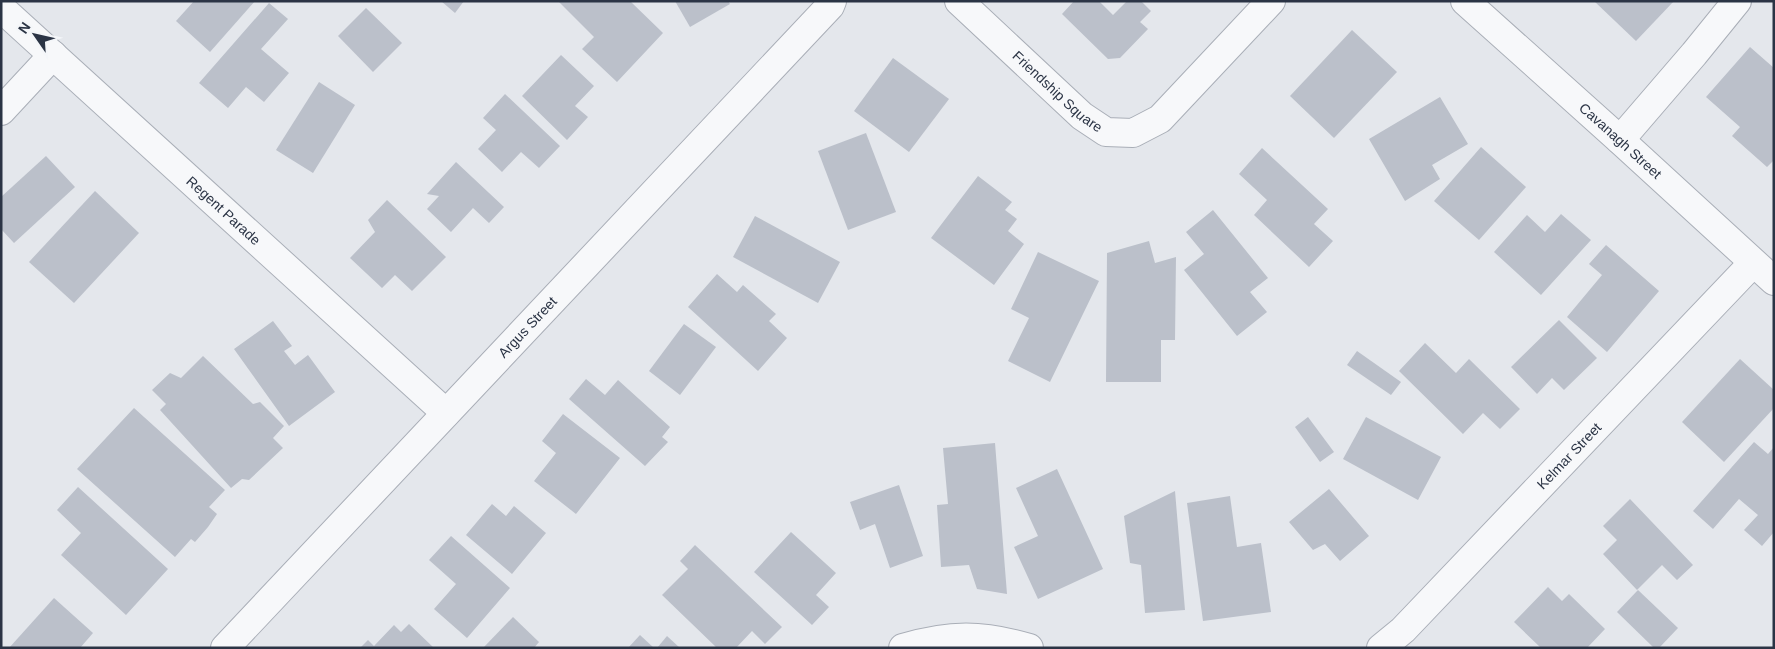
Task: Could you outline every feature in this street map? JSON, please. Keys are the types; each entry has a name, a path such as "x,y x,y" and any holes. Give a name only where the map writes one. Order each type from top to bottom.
{"street":[{"name":"Friendship Square","path":"959,1 1082,116 1106,132 1133,133 1160,119 1271,1"},
{"name":"Cavanagh Street","path":"1465,1 1774,281"},
{"path":"1620,140 1694,54 1736,1"},
{"name":"Argus Street","path":"225,648 835,3"},
{"name":"Regent Parade","path":"1,8 446,413"},
{"path":"1,111 53,55"},
{"name":"Kelmar Street","path":"1381,648 1403,630 1753,262"},
{"path":"903,648 929,640 971,636 1011,642 1029,648"}],"building":[{"path":"194,1 255,1 210,52 176,21"},
{"path":"441,1 464,1 455,13"},
{"path":"558,1 630,1 663,33 617,82 582,49 594,37"},
{"path":"675,1 728,1 730,4 690,27"},
{"path":"1074,1 1099,1 1113,15 1127,1 1141,1 1151,11 1140,22 1148,29 1120,58 1108,59 1062,14"},
{"path":"1594,1 1674,1 1636,41"},
{"path":"269,3 288,19 261,49 289,73 264,102 246,87 228,108 199,83"},
{"path":"366,8 402,43 373,72 338,36"},
{"path":"1352,30 1397,72 1334,138 1290,96"},
{"path":"1750,47 1774,68 1774,160 1767,167 1732,136 1740,127 1706,97"},
{"path":"561,55 594,86 575,106 588,117 567,140 522,96"},
{"path":"893,58 949,99 909,152 854,111"},
{"path":"319,82 355,105 313,173 276,150"},
{"path":"505,94 560,146 539,168 521,152 502,172 478,149 496,130 483,118"},
{"path":"1440,97 1468,144 1432,165 1440,179 1405,201 1369,139"},
{"path":"866,133 896,212 848,230 818,151"},
{"path":"1481,147 1526,187 1479,240 1434,201"},
{"path":"1262,148 1328,209 1314,224 1333,241 1309,267 1254,215 1267,200 1239,174"},
{"path":"46,156 75,187 14,243 1,229 1,197"},
{"path":"456,162 504,207 489,223 473,208 451,232 427,209 439,196 427,194"},
{"path":"978,176 1012,202 1005,210 1017,219 1008,231 1024,244 994,285 931,238"},
{"path":"95,191 139,233 74,303 29,262"},
{"path":"387,200 446,257 412,291 395,275 382,288 350,258 375,232 368,220"},
{"path":"1213,210 1268,278 1250,292 1267,312 1237,336 1184,270 1204,254 1186,232"},
{"path":"1561,214 1591,240 1541,295 1494,252 1527,215 1545,232"},
{"path":"755,216 840,262 818,303 733,257"},
{"path":"1149,241 1155,263 1176,257 1175,340 1161,340 1161,382 1106,382 1107,253"},
{"path":"1606,245 1659,291 1607,352 1567,317 1602,275 1589,264"},
{"path":"1038,252 1099,281 1050,382 1008,361 1029,318 1011,309"},
{"path":"717,274 737,292 743,285 776,314 769,321 787,338 758,371 688,307"},
{"path":"1559,320 1597,358 1564,390 1552,378 1537,394 1511,367"},
{"path":"273,321 292,346 284,351 295,365 308,355 335,392 289,426 234,349"},
{"path":"684,324 716,347 680,395 649,371"},
{"path":"1425,343 1456,373 1469,359 1520,409 1500,429 1483,413 1463,434 1399,371"},
{"path":"1357,351 1401,382 1391,395 1347,365"},
{"path":"203,356 253,404 260,402 284,426 273,438 283,448 249,480 242,479 231,488 160,410 166,404 152,390 170,373 181,378"},
{"path":"1740,359 1774,390 1774,408 1724,462 1682,422"},
{"path":"586,379 605,395 618,380 670,427 662,437 668,442 645,466 569,399"},
{"path":"134,408 225,490 209,507 217,514 208,527 195,542 191,539 175,557 77,469"},
{"path":"563,414 620,458 576,514 534,481 556,453 542,441"},
{"path":"1308,417 1334,452 1320,462 1295,427"},
{"path":"1366,417 1441,457 1418,500 1343,459"},
{"path":"1754,442 1768,454 1774,447 1774,532 1762,546 1744,530 1758,515 1739,499 1713,529 1693,511"},
{"path":"995,443 1007,594 977,589 969,565 941,567 937,505 948,504 943,448"},
{"path":"1057,469 1103,569 1038,599 1014,547 1038,536 1016,488"},
{"path":"899,485 923,556 890,568 875,524 860,530 850,502"},
{"path":"78,487 168,569 126,615 61,555 81,533 57,510"},
{"path":"1329,489 1369,536 1340,561 1325,544 1313,550 1289,522"},
{"path":"1175,491 1185,610 1145,613 1141,565 1130,563 1124,516"},
{"path":"1230,496 1237,547 1261,543 1271,612 1203,621 1187,503"},
{"path":"1630,499 1693,565 1677,580 1662,565 1637,590 1603,554 1617,540 1603,526"},
{"path":"492,504 506,516 514,506 546,533 512,574 466,535"},
{"path":"791,532 836,573 816,595 829,607 812,625 754,572"},
{"path":"451,536 510,588 467,638 434,609 456,584 429,560"},
{"path":"695,545 782,627 765,644 752,631 736,648 717,648 662,595 688,569 680,561"},
{"path":"1548,587 1562,601 1569,594 1605,629 1587,648 1541,648 1514,622"},
{"path":"1638,590 1678,628 1659,648 1654,648 1617,612"},
{"path":"54,598 93,633 80,648 9,648"},
{"path":"513,617 539,642 534,648 483,648"},
{"path":"409,624 434,648 360,648 368,640 374,646 394,625 401,632"},
{"path":"640,635 654,648 628,648"},
{"path":"667,636 680,648 657,648"}]}
